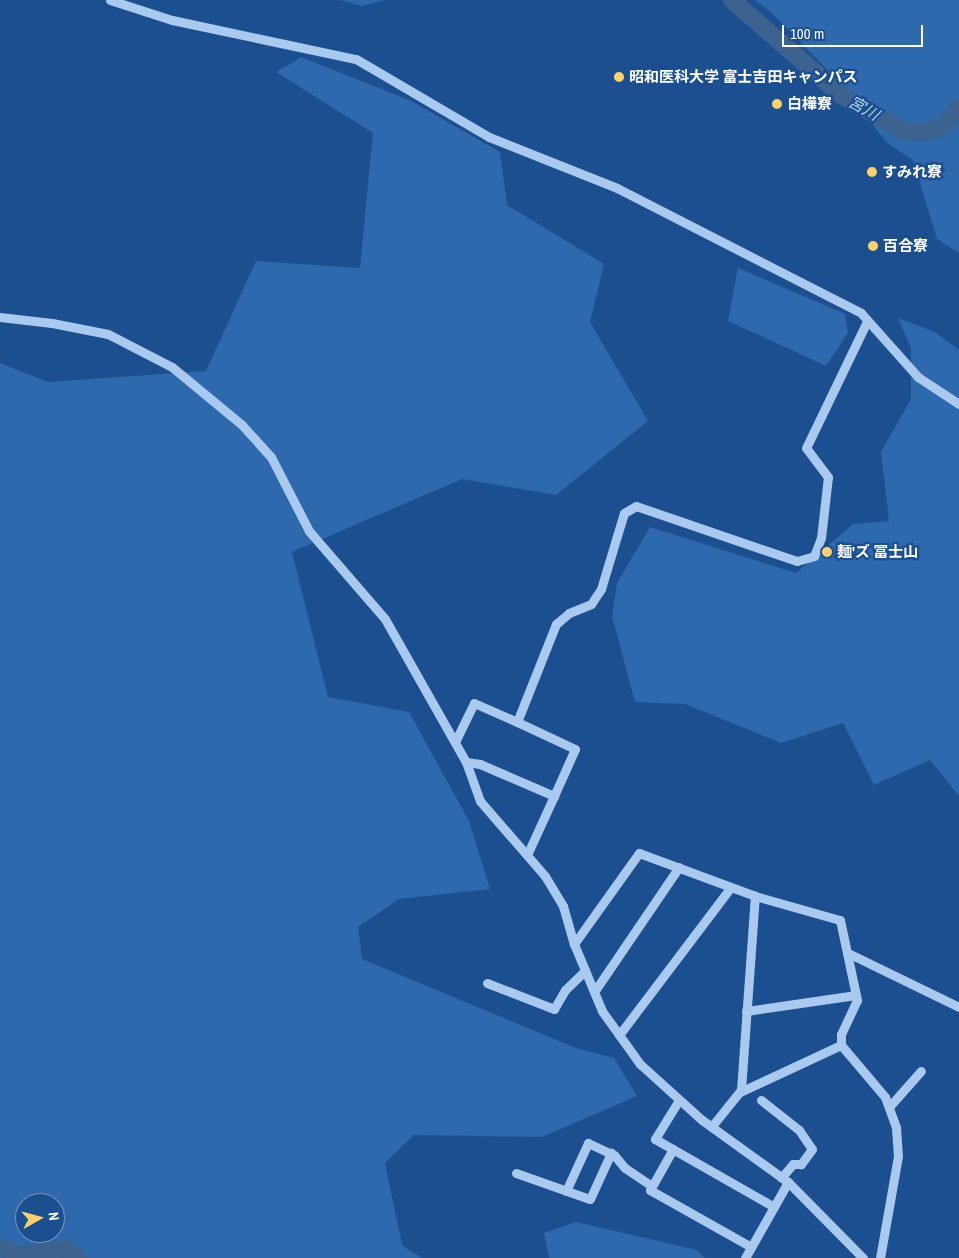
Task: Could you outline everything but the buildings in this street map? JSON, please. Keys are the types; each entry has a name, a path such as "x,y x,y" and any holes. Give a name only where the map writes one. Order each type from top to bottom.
{"street":[{"path":"110,0 172,20 356,59 489,137 617,188 861,313 918,378 959,404"},
{"path":"0,317 52,323 108,334 172,367 242,425 271,457 293,505 312,536 385,619 466,762 480,802 527,855 564,906 574,944 602,1011 640,1064 678,1100 784,1180 864,1258"},
{"path":"517,722 556,624 569,613 590,604 601,589 624,514 636,506 797,561 814,556 821,538 828,476 806,448 867,321"},
{"path":"455,742 474,703 575,748 527,855"},
{"path":"466,762 480,764 554,796"},
{"path":"574,944 639,853 730,888 840,920 850,954 856,995 841,1045 740,1092 712,1126"},
{"path":"594,992 679,867"},
{"path":"619,1035 730,888"},
{"path":"740,1092 755,896"},
{"path":"850,954 959,1007"},
{"path":"487,983 554,1009 565,990 585,971"},
{"path":"746,1011 856,995"},
{"path":"841,1045 885,1097 896,1128 898,1156 880,1258"},
{"path":"889,1108 921,1071"},
{"path":"678,1100 655,1139 774,1207"},
{"path":"745,1258 774,1207 784,1180 793,1164 801,1164 812,1150 799,1130 761,1100"},
{"path":"566,1191 588,1143 611,1153 625,1168 652,1186"},
{"path":"673,1149 650,1190 751,1247"},
{"path":"516,1172 590,1199 611,1153"}],"shaded area":[{"path":"340,0 386,0 362,6"},
{"path":"755,0 959,0 959,253 937,239 913,160 887,143 841,84 772,13"},
{"path":"301,57 409,100 500,152 507,205 604,264 590,322 648,421 556,495 462,479 292,552 328,697 409,712 469,821 490,889 399,899 358,927 362,959 576,1048 614,1058 637,1096 542,1137 414,1135 385,1163 402,1245 422,1258 0,1258 0,363 48,382 206,371 256,261 360,268 373,133 276,72"},
{"path":"738,268 845,314 848,333 826,366 728,321"},
{"path":"898,318 935,332 959,350 959,796 930,760 874,785 843,723 781,743 685,704 635,702 612,616 617,583 650,527 796,573 853,524 889,521 881,452 911,399 911,348"},
{"path":"576,1222 697,1250 705,1258 549,1258 544,1233"}],"waterway":[{"name":"宮川","path":"732,0 841,95 903,131 922,132 942,128 959,108"},
{"path":"0,1247 20,1255 67,1249 78,1258"}],"place":[{"name":"昭和医科大学 富士吉田キャンパス","path":"619,77"},
{"name":"白樺寮","path":"777,104"},
{"name":"すみれ寮","path":"872,172"},
{"name":"百合寮","path":"873,246"},
{"name":"麺'ズ 冨士山","path":"827,552"}]}
